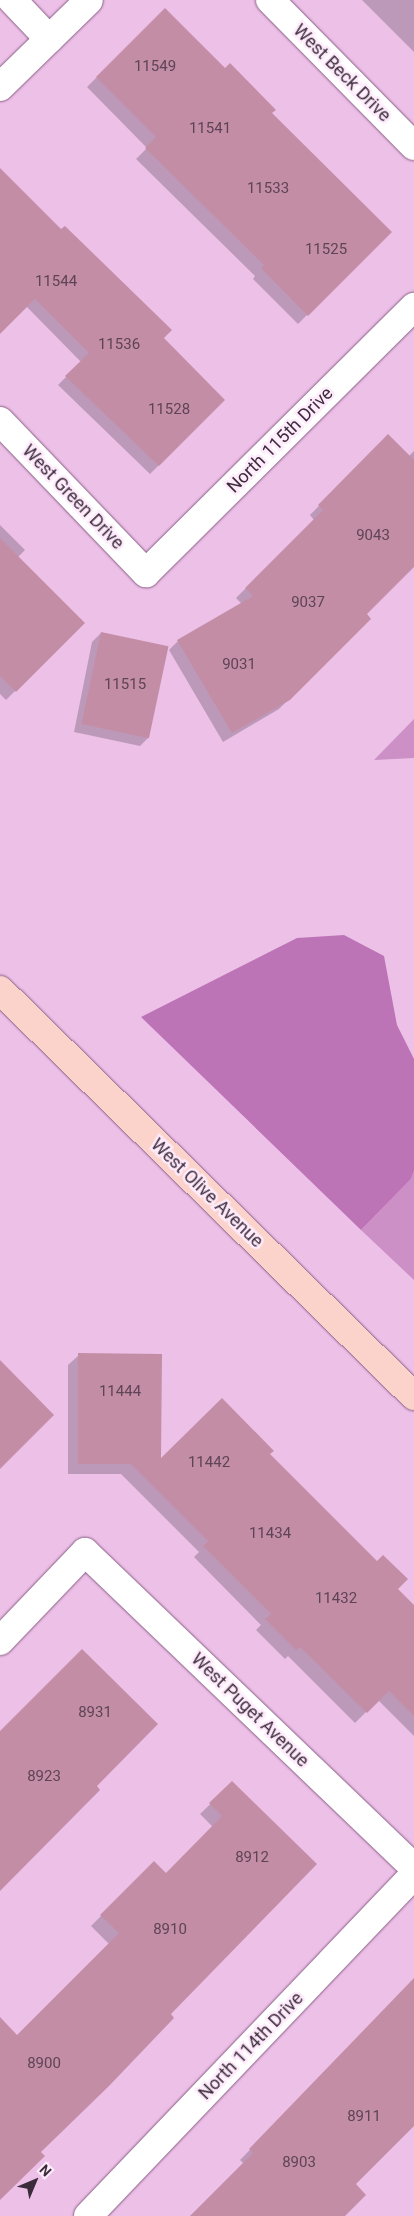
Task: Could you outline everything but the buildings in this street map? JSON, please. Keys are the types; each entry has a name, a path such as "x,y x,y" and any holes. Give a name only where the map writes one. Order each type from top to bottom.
{"main road":[{"name":"West Olive Avenue","path":"0,990 414,1396"}],"street":[{"path":"12,0 49,39"},
{"path":"0,88 89,0"},
{"name":"West Beck Drive","path":"270,0 414,146"},
{"name":"North 115th Drive","path":"146,573 414,306"},
{"name":"West Green Drive","path":"0,421 146,573"},
{"name":"West Puget Avenue","path":"0,1642 85,1552 414,1868"},
{"name":"North 114th Drive","path":"88,2216 414,1875"}],"shaded area":[{"path":"414,719 414,758 374,760"},
{"path":"344,935 384,956 397,1025 414,1059 414,1171 411,1179 361,1230 141,1017 297,938"},
{"path":"414,1171 414,1280 361,1230 411,1179"}]}
